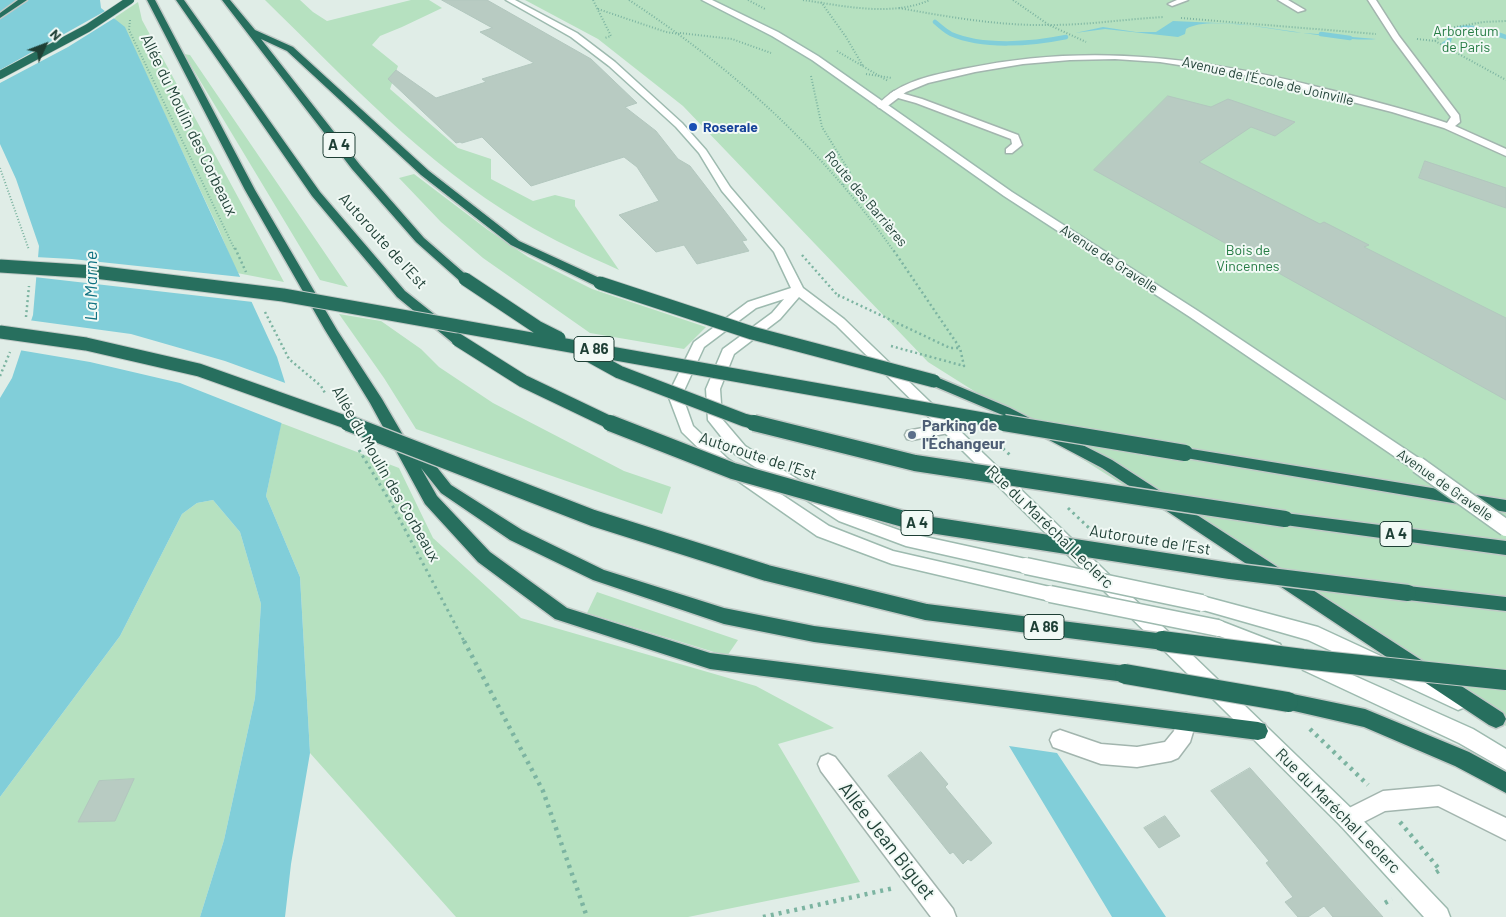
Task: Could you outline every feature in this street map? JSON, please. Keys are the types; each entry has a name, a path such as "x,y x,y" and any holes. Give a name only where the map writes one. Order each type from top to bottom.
{"highway":[{"path":"0,16 23,0"},
{"path":"0,75 88,28 130,0"},
{"path":"151,0 250,190 331,330 377,402 431,500 484,557 561,614 710,661 1258,731"},
{"name":"Autoroute de l’Est","path":"180,0 316,194 401,294 458,340 523,381 601,419 733,471 918,524 1230,572 1506,604"},
{"name":"Autoroute de l’Est","path":"226,0 252,32 272,62 356,167 420,240 465,279 537,327 619,372 744,420 916,463 1285,520 1506,548"},
{"path":"252,32 290,49 425,173 515,243 600,283 752,333 934,381 1005,411 1107,464 1496,719"},
{"name":"A 86","path":"0,266 95,272 283,295 972,417 1506,506"},
{"name":"A 86","path":"0,332 86,344 199,370 321,412 593,518 768,573 926,612 1303,659 1506,680"},
{"path":"377,402 446,489 516,535 599,575 724,616 814,634 1125,674 1288,702 1365,718 1462,759 1506,783"}],"street":[{"name":"Rue du Maréchal Leclerc","path":"510,0 574,35 612,64 679,125 703,152 726,189 779,251 798,290 840,322 949,428 1348,819 1439,917"},
{"name":"Avenue de Gravelle","path":"706,0 790,42 1008,194 1194,314 1418,465 1506,528"},
{"path":"1172,4 1184,0"},
{"path":"1282,0 1302,10"},
{"path":"1372,0 1396,37 1456,117 1455,122 1448,126"},
{"name":"Avenue de l'École de Joinville","path":"882,106 894,94 916,83 985,67 1056,58 1104,56 1152,58 1209,66 1308,87 1448,126 1506,153"},
{"path":"894,94 1015,138 1017,145 1009,151"},
{"path":"798,290 776,316 728,352 713,390 715,420 740,450 845,517 906,539 1202,603 1312,633 1496,719"},
{"path":"798,290 752,305 699,345 675,395 687,428 723,462 823,531 892,557 1050,594 1218,628 1322,669 1466,736 1506,760"},
{"path":"912,435 949,428"},
{"path":"1060,740 1101,754 1137,757 1171,751 1183,734 1186,722"},
{"name":"Allée Jean Biguet","path":"828,764 945,917"},
{"path":"1348,819 1383,801 1439,796 1506,829"}],"path":[{"path":"593,0 611,36 604,39"},
{"name":"Route des Barrières","path":"629,0 680,33 782,119 843,185 900,257 960,348"},
{"path":"803,0 899,8 959,18 1049,25 1167,18"},
{"path":"818,0 846,37 863,67 878,74"},
{"path":"899,8 917,6 930,0"},
{"path":"1013,0 1049,25 1092,46 1104,56"},
{"path":"598,9 666,32 732,39 775,54"},
{"name":"Allée du Moulin des Corbeaux","path":"130,13 129,30 250,279"},
{"path":"1180,18 1223,20 1435,41 1506,80"},
{"path":"1435,41 1450,28 1482,22 1506,21"},
{"path":"811,76 822,127 851,174 843,185"},
{"path":"838,296 890,318 950,348 960,348 964,366 888,345"},
{"name":"Allée du Moulin des Corbeaux","path":"263,306 289,360 321,386 326,395"},
{"name":"Allée du Moulin des Corbeaux","path":"356,445 391,504 543,791 587,917"},
{"path":"763,917 919,882"}],"green space":[{"path":"265,0 300,0 327,21 411,0 429,0 442,8 380,36 372,45 398,66 390,89 458,148 491,159 491,179 533,201 555,195 575,200 575,206 619,270 533,228 486,199 452,174 355,89"},
{"name":"Bois de Vincennes","path":"525,0 1506,0 1506,726 928,362 683,106 598,39"},
{"path":"138,2 142,20 284,282 237,273 219,230 131,42 114,18"},
{"path":"184,54 190,55 348,287 320,280"},
{"path":"414,174 488,230 528,257 592,289 706,327 684,349 590,333 483,258 441,222 399,178"},
{"path":"339,314 381,321 421,349 439,367 493,403 624,471 671,487 662,514 416,429 384,378"},
{"path":"281,423 399,468 433,538 521,618 756,686 834,728 778,744 860,882 688,917 456,917 310,753 300,577 266,496"},
{"path":"213,500 240,532 261,604 255,698 224,840 200,917 0,917 0,797 120,636 182,514 197,503"},
{"path":"597,592 738,640 727,656 587,613"}],"water":[{"name":"La Marne","path":"0,0 100,0 101,8 125,27 277,357 288,392 266,496 300,577 310,753 291,864 285,917 200,917 224,840 255,698 261,604 240,532 213,500 197,503 182,514 120,636 0,797 0,398 12,378 33,315 39,246 16,179 0,144"},
{"path":"1173,21 1220,23 1200,24 1186,29 1185,34 1178,37 1105,29 1075,33 1103,27 1136,32 1156,32"},
{"path":"1248,25 1276,29 1304,33 1293,32"},
{"path":"1304,33 1376,39 1333,37"},
{"path":"1009,746 1057,753 1166,917 1112,917"}],"pier":[{"path":"107,10 116,17 68,47 0,83 0,70"},
{"path":"35,257 72,259 241,277 253,302 34,277"},
{"path":"28,320 131,334 225,361 288,384 291,392 284,424 180,383 90,362 19,350"}],"building":[{"path":"442,0 487,0 591,59 637,103 625,107 656,131 678,159 690,166 747,240 742,241 749,251 697,264 684,245 656,252 619,215 659,201 637,167 624,157 531,186 482,137 456,143 388,79 396,70 436,98 486,82 482,79 534,63 480,32 492,28"},
{"path":"1168,96 1211,107 1228,99 1295,122 1275,136 1251,127 1199,162 1320,224 1324,222 1369,245 1364,247 1506,318 1506,400 1094,170"},
{"path":"1425,161 1506,188 1506,208 1419,178"},
{"path":"921,752 948,784 945,787 992,843 971,861 968,859 963,864 953,852 950,854 888,776"},
{"path":"1250,768 1383,917 1333,917 1324,906 1308,917 1298,917 1285,902 1293,897 1266,863 1269,861 1211,791"},
{"path":"134,779 115,821 78,822 99,781"},
{"path":"1165,816 1180,836 1159,848 1144,828"}],"waterway":[{"path":"935,22 951,34 992,43 1023,43 1066,37"},
{"path":"1444,44 1449,41 1451,33 1463,28 1485,30 1506,37"},
{"path":"1321,34 1350,38"}],"place":[{"name":"Roseraie","path":"693,127"},
{"name":"Parking de l'Échangeur","path":"912,435"}],"park label":[{"name":"Arboretum de Paris","path":"1466,40"}]}
